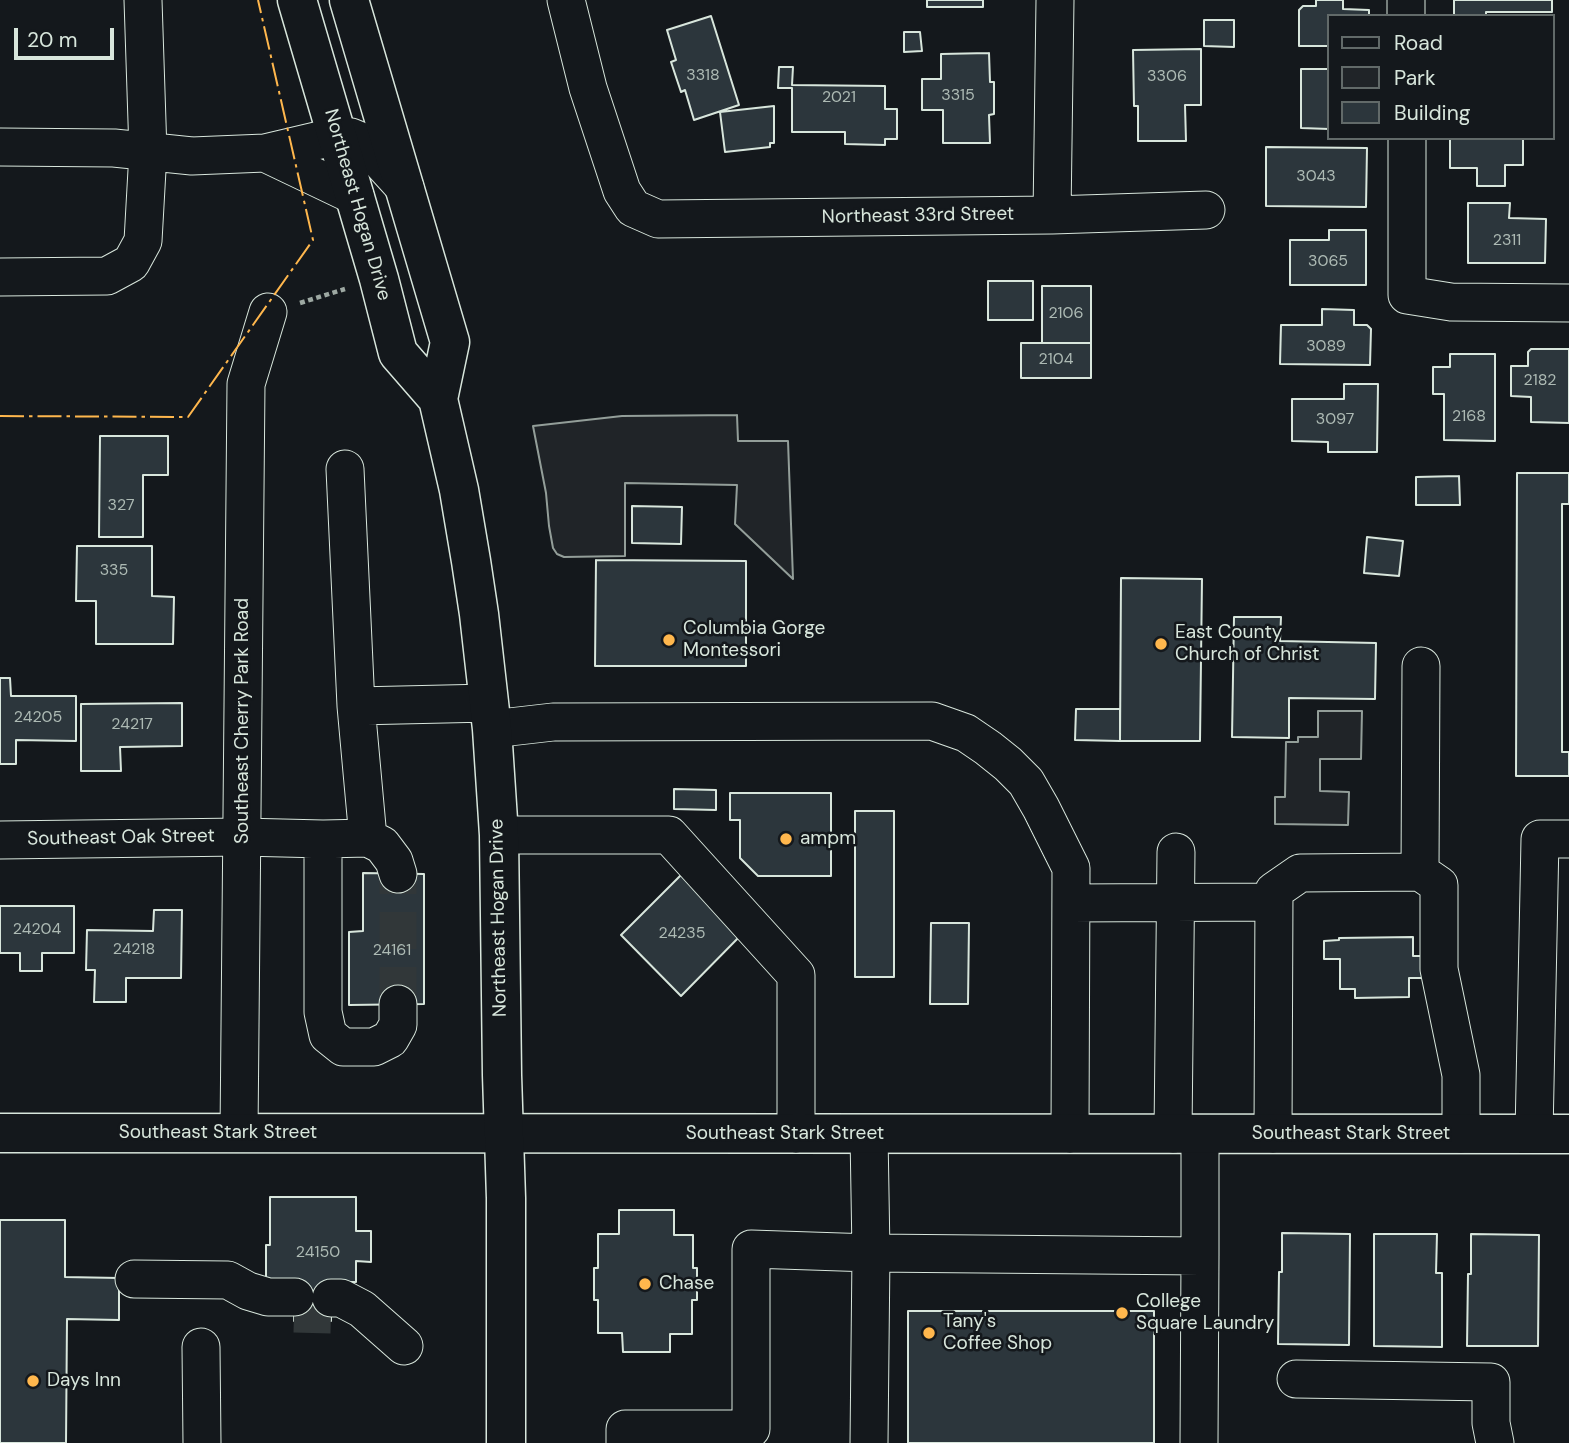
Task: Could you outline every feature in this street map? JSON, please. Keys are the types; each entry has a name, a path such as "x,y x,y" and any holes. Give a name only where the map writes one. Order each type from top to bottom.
{"main road":[{"name":"Northeast Hogan Drive","path":"297,0 398,353 438,399"},
{"name":"Northeast Hogan Drive","path":"349,0 450,342 438,399 471,561 491,716 499,835 506,1198 506,1443"},
{"name":"Southeast Stark Street","path":"0,1133 1552,1134"}],"street":[{"path":"0,276 107,276 131,263 143,241 148,152 143,0"},
{"name":"Northeast 33rd Street","path":"566,0 588,88 622,191 633,208 658,219 1052,215 1206,210"},
{"path":"1052,215 1055,0"},
{"path":"0,147 114,148 192,156 265,153 337,136 351,137 363,142 405,188"},
{"path":"1407,140 1407,295 1451,302 1569,303"},
{"path":"265,153 355,196"},
{"name":"Southeast Cherry Park Road","path":"239,1133 246,384 268,312"},
{"path":"345,469 356,706 368,838 382,845 394,861 398,874"},
{"path":"1420,872 1421,666"},
{"path":"356,706 553,722 932,721 966,733 1008,764 1026,782 1071,868 1070,1133"},
{"path":"499,835 669,835 796,975 796,1134"},
{"name":"Southeast Oak Street","path":"0,840 368,838"},
{"path":"323,839 323,1012 328,1035 343,1047 374,1047 390,1039 398,1025 398,1004"},
{"path":"1552,1134 1540,839 1569,839"},
{"path":"1176,852 1175,903 1186,1134 1200,1256 1199,1443"},
{"path":"1273,1134 1274,891 1300,873 1420,872 1438,886 1439,970 1461,1075 1461,1134"},
{"path":"1071,903 1274,902"},
{"path":"869,1134 869,1443"},
{"path":"625,1443 625,1429 751,1429 751,1249 871,1254 1200,1256"},
{"path":"134,1279 228,1280 248,1291 285,1303"},
{"path":"341,1307 404,1346"},
{"path":"201,1347 202,1443"},
{"path":"1296,1380 1491,1382 1491,1423 1495,1443"}],"path":[{"path":"268,312 379,279"}],"green space":[{"path":"737,415 738,441 788,441 793,579 735,524 737,485 625,483 625,556 564,557 557,554 553,548 533,426 622,416"},
{"path":"1318,711 1362,711 1361,759 1320,759 1320,791 1349,792 1348,825 1275,824 1275,797 1285,797 1286,742 1298,742 1298,737 1318,737"}],"building":[{"path":"927,0 983,0 983,7 927,7"},
{"path":"1316,0 1343,0 1343,9 1369,10 1369,14 1328,14 1328,46 1299,46 1299,10 1303,6 1316,6"},
{"path":"1454,0 1552,0 1552,12 1454,14"},
{"path":"711,16 739,105 694,120 685,90 681,92 671,62 676,60 667,30"},
{"path":"1204,20 1234,20 1234,47 1204,46"},
{"path":"904,32 920,32 922,51 904,52"},
{"path":"1201,49 1201,105 1185,105 1186,141 1138,141 1133,50"},
{"path":"989,53 990,82 994,82 994,114 989,115 990,143 943,143 943,110 922,110 922,79 941,79 941,54"},
{"path":"779,67 793,67 792,85 885,86 885,109 897,109 897,139 885,139 885,145 845,144 845,132 792,132 792,88 778,88"},
{"path":"1301,69 1328,69 1328,129 1301,128"},
{"path":"774,106 774,143 770,143 770,147 725,152 720,112"},
{"path":"1450,140 1523,140 1523,165 1505,165 1505,186 1477,186 1477,168 1450,168"},
{"path":"1266,147 1367,148 1366,207 1266,206"},
{"path":"1468,203 1510,203 1509,218 1546,219 1545,263 1468,263"},
{"path":"1329,230 1366,230 1366,285 1290,285 1290,240 1329,240"},
{"path":"988,281 1033,281 1033,320 988,320"},
{"path":"1042,286 1091,286 1091,343 1042,343"},
{"path":"1322,309 1354,310 1354,325 1367,325 1371,329 1370,365 1280,364 1281,325 1322,325"},
{"path":"1021,343 1091,343 1091,378 1021,378"},
{"path":"1531,349 1569,349 1569,423 1531,422 1531,397 1511,396 1511,366 1528,366 1528,352"},
{"path":"1450,354 1495,354 1495,441 1444,440 1444,394 1433,394 1433,367 1450,367"},
{"path":"1344,384 1378,384 1377,452 1328,452 1328,442 1292,441 1292,399 1344,399"},
{"path":"100,436 168,436 168,475 143,475 143,537 99,537"},
{"path":"1517,473 1569,473 1569,504 1562,504 1562,752 1569,752 1569,776 1516,776"},
{"path":"1459,476 1460,505 1416,505 1416,477"},
{"path":"632,506 682,507 681,544 632,543"},
{"path":"1367,537 1403,541 1399,576 1364,573"},
{"path":"77,546 152,546 152,596 174,597 173,644 96,644 96,601 76,601"},
{"path":"596,560 746,561 746,666 595,666"},
{"name":"East County Church of Christ","path":"1121,578 1202,579 1200,741 1120,741"},
{"path":"1234,617 1281,617 1280,641 1376,643 1375,699 1289,698 1289,738 1232,737"},
{"path":"0,678 10,678 11,696 76,696 76,741 16,740 16,764 0,764"},
{"path":"182,703 182,746 120,747 121,771 81,771 81,704"},
{"path":"1076,709 1120,709 1120,741 1075,740"},
{"path":"674,789 716,790 716,810 674,809"},
{"name":"ampm","path":"730,793 831,793 831,876 758,876 740,858 740,820 730,820"},
{"path":"855,811 894,811 894,977 855,977"},
{"path":"363,873 424,874 424,1004 349,1005 349,932 363,931"},
{"path":"683,873 744,932 681,996 621,935"},
{"path":"0,906 74,906 74,953 42,953 42,971 20,971 20,953 0,953"},
{"path":"154,910 182,910 181,978 126,978 126,1002 94,1002 95,970 86,970 87,930 153,931"},
{"path":"931,923 969,923 968,1004 930,1004"},
{"path":"1413,937 1413,956 1429,956 1430,978 1409,978 1409,997 1355,998 1355,989 1340,989 1340,959 1324,959 1324,941 1339,938"},
{"path":"270,1197 356,1197 356,1231 371,1231 371,1262 356,1261 356,1282 331,1282 331,1321 294,1321 295,1284 266,1283 266,1245 270,1245"},
{"path":"619,1210 674,1210 674,1235 693,1235 697,1300 692,1300 692,1334 670,1334 670,1352 623,1352 622,1333 598,1333 594,1268 598,1268 598,1234 619,1234"},
{"name":"Days Inn","path":"0,1220 65,1220 65,1277 119,1278 119,1320 67,1319 66,1443 0,1443"},
{"path":"1282,1233 1350,1234 1349,1345 1278,1344"},
{"path":"1374,1234 1437,1234 1436,1273 1442,1273 1442,1347 1374,1346"},
{"path":"1471,1234 1539,1235 1538,1346 1467,1346"},
{"path":"908,1311 1154,1311 1154,1443 908,1443"}],"tunnel":[{"path":"398,874 398,1004"},
{"path":"294,1314 331,1315"}],"power":[{"path":"0,416 188,417 313,240 258,0"}],"place":[{"name":"Columbia Gorge Montessori","path":"669,640"},
{"name":"East County Church of Christ","path":"1161,644"},
{"name":"ampm","path":"786,839"},
{"name":"Chase","path":"645,1284"},
{"name":"College Square Laundry","path":"1122,1313"},
{"name":"Tany's Coffee Shop","path":"929,1333"},
{"name":"Days Inn","path":"33,1381"}]}
